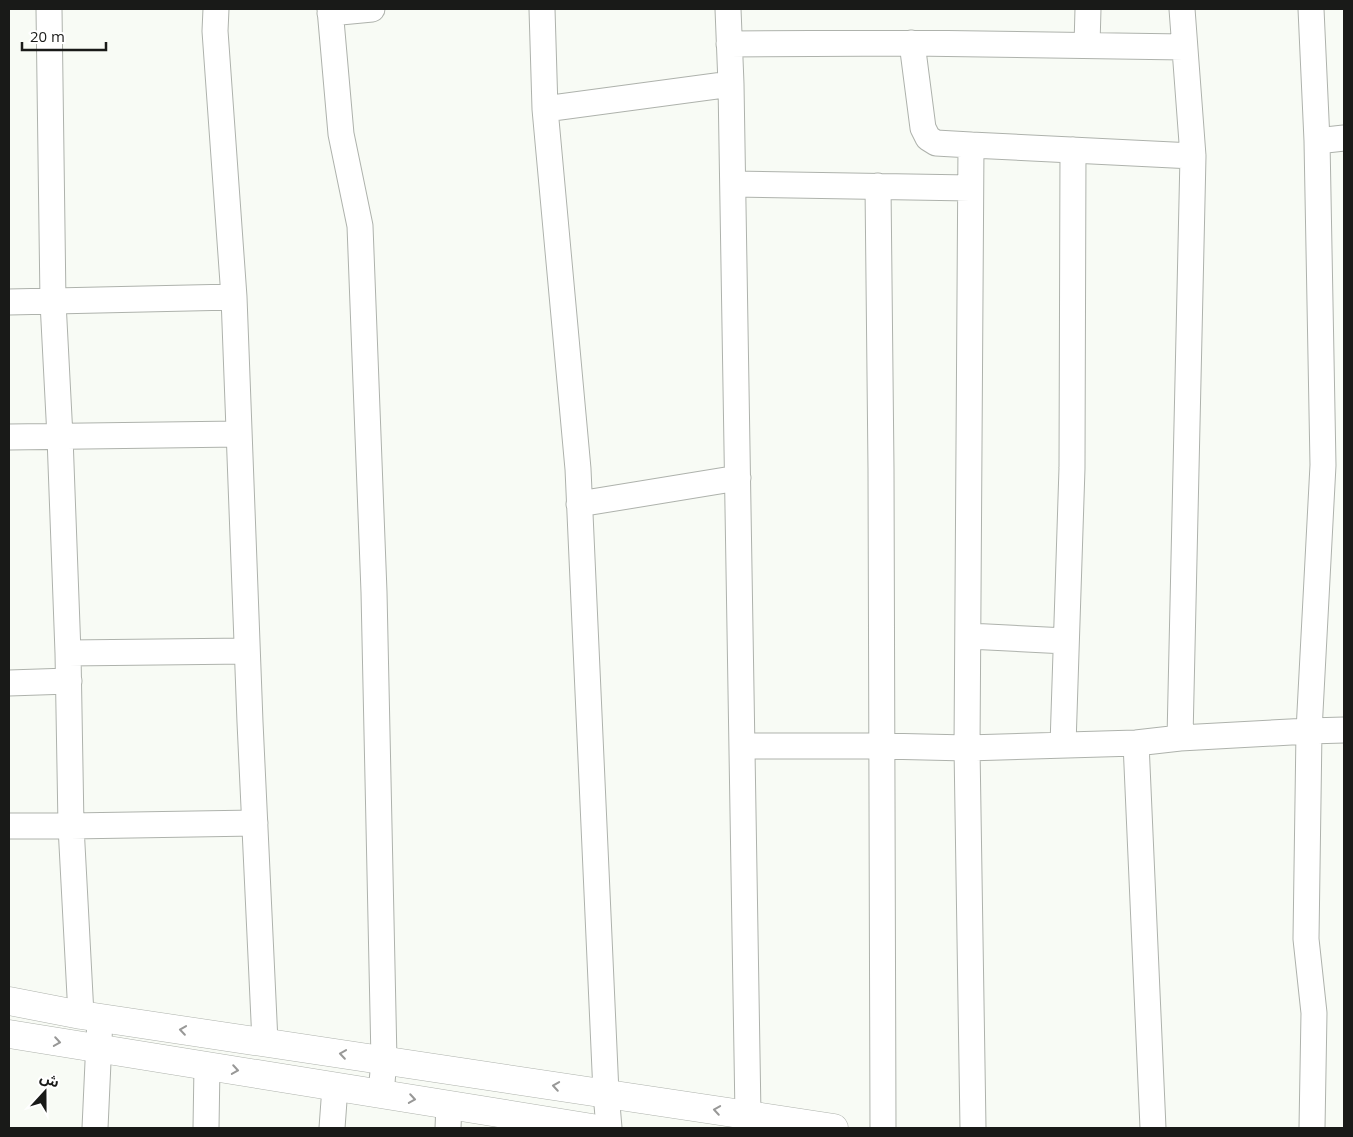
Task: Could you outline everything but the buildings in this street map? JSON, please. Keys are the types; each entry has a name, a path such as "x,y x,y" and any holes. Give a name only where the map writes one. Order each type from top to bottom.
{"main road":[{"path":"9,1001 90,1016 834,1128"},
{"path":"9,1034 381,1094 448,1117 592,1128"}],"street":[{"path":"49,9 53,302 68,653 72,826 90,1016 99,1049 95,1128"},
{"path":"216,9 215,31 234,297 255,823 266,1042"},
{"path":"372,9 330,11 341,134 360,226 374,592 384,1060 381,1094"},
{"path":"542,9 545,109 577,459 606,1093 610,1128"},
{"path":"728,9 733,184 748,1115"},
{"path":"1088,9 1088,45"},
{"path":"1180,738 1193,156 1182,9"},
{"path":"1311,9 1316,141 1323,465 1309,730 1306,939 1314,1013 1312,1128"},
{"path":"729,44 912,43 1184,46"},
{"path":"912,43 923,128 928,138 936,143 1193,156"},
{"path":"545,109 731,84"},
{"path":"1316,141 1344,138"},
{"path":"970,145 968,748 973,1128"},
{"path":"1063,745 1072,468 1073,150"},
{"path":"733,184 970,188"},
{"path":"878,186 881,468 883,1128"},
{"path":"9,302 234,297"},
{"path":"9,437 239,434"},
{"path":"579,504 738,478"},
{"path":"968,636 1066,641"},
{"path":"68,653 248,651"},
{"path":"9,683 68,681"},
{"path":"742,746 968,748 1136,743 1180,738 1309,730 1344,730"},
{"path":"1136,743 1153,1128"},
{"path":"9,826 255,823"},
{"path":"206,1128 207,1066"},
{"path":"332,1128 335,1087"}]}
